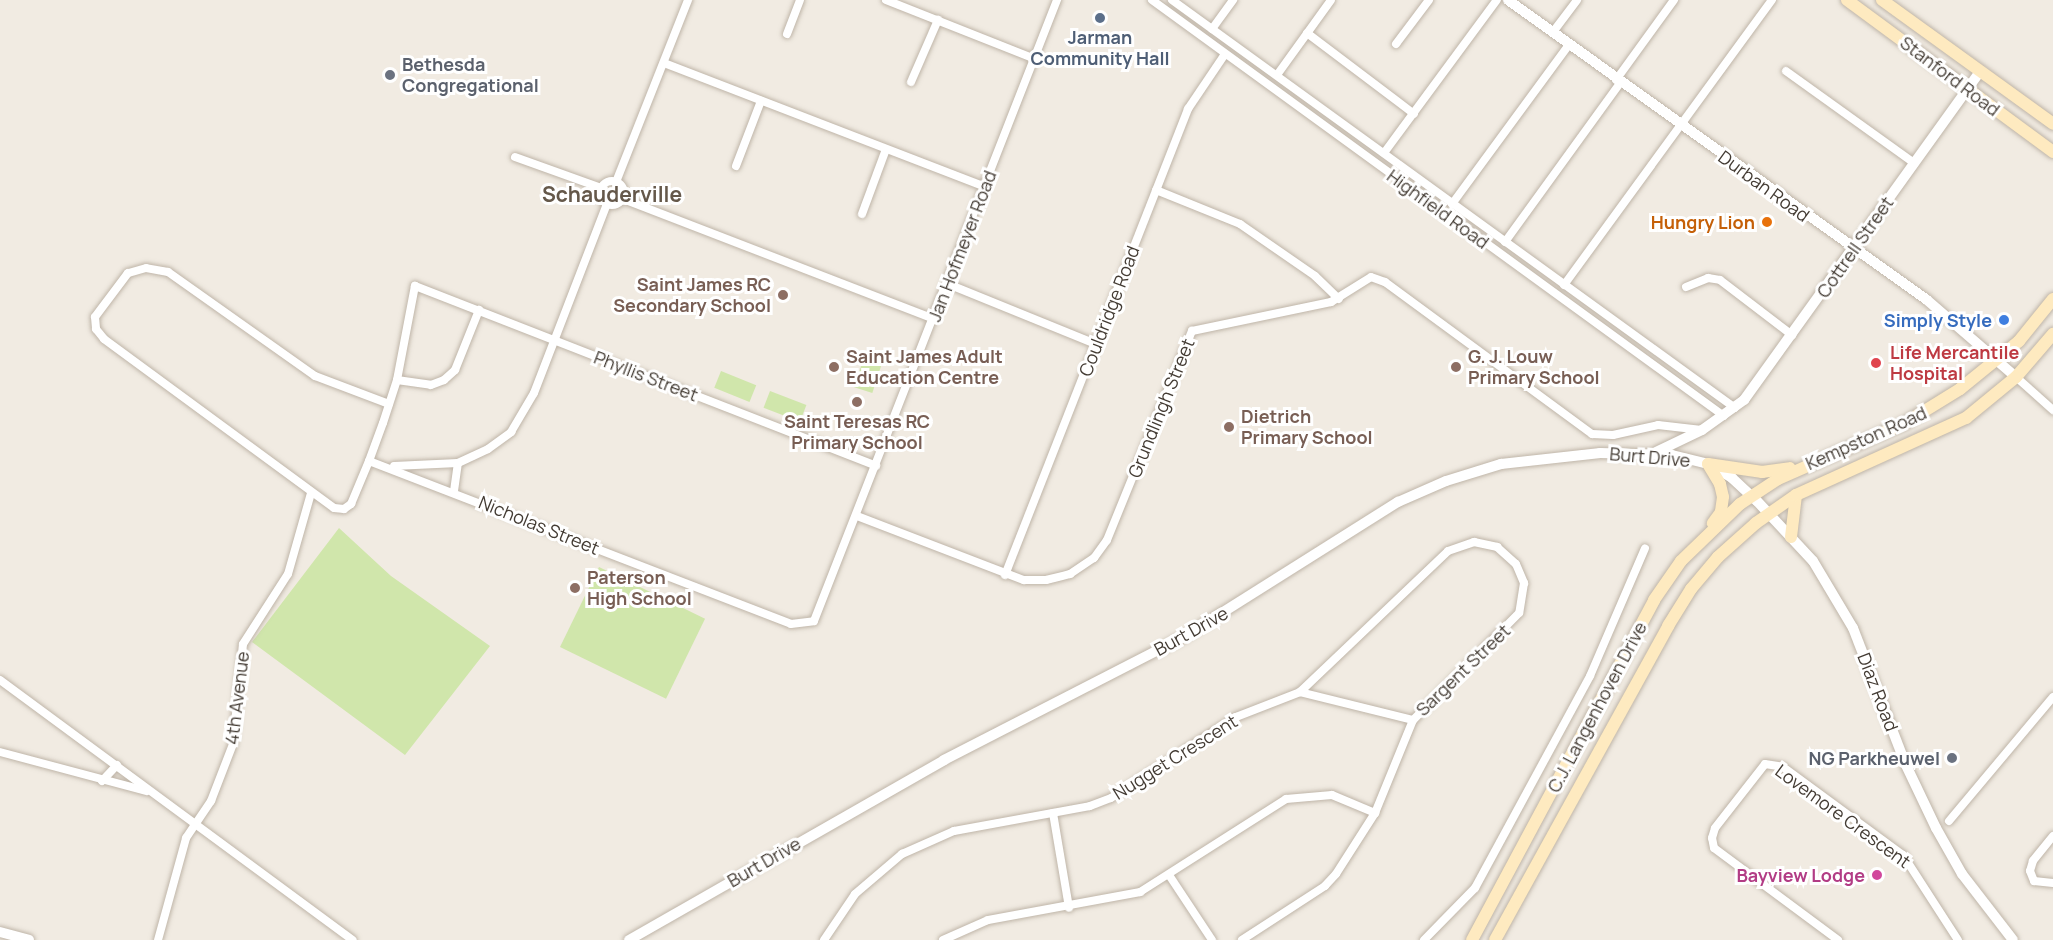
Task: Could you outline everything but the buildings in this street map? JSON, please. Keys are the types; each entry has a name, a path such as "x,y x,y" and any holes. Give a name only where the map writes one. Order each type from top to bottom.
{"main road":[{"name":"Stanford Road","path":"1847,0 2053,152"},
{"name":"Stanford Road","path":"1882,0 2053,124"},
{"name":"Kempston Road","path":"1751,495 1812,462 1920,415 1997,361 2053,299"},
{"name":"Kempston Road","path":"1768,513 1796,495 1939,433 1984,405 2016,377 2053,334"},
{"path":"1708,464 1762,472 1812,462"},
{"path":"1690,551 1722,507 1722,489 1708,464"},
{"name":"C.J. Langenhoven Drive","path":"1472,940 1658,593 1690,551 1751,495"},
{"path":"1791,537 1791,516 1796,495"},
{"name":"C.J. Langenhoven Drive","path":"1495,940 1679,607 1718,557 1768,513"}],"street":[{"path":"616,182 688,0"},
{"path":"787,34 800,0"},
{"path":"886,0 1035,59"},
{"name":"Jan Hofmeyer Road","path":"810,624 817,616 1057,0"},
{"name":"Highfield Road","path":"1152,0 1724,416"},
{"name":"Highfield Road","path":"1172,0 1735,408"},
{"path":"1212,29 1233,0"},
{"path":"1277,75 1331,0"},
{"path":"1396,44 1429,0"},
{"path":"1384,153 1497,0"},
{"name":"Durban Road","path":"1508,0 1618,82 1927,300 2016,377"},
{"path":"1553,32 1577,0"},
{"path":"1504,242 1674,0"},
{"path":"1564,285 1772,0"},
{"path":"911,82 938,20"},
{"path":"1307,33 1414,114"},
{"path":"1452,204 1569,45"},
{"name":"Couldridge Road","path":"1005,575 1191,100 1225,54"},
{"path":"664,63 985,187"},
{"path":"1786,71 1914,163"},
{"name":"Cottrell Street","path":"1653,453 1702,430 1735,408 1792,335 1980,72"},
{"path":"736,165 761,101"},
{"path":"862,214 886,149"},
{"path":"515,157 601,188"},
{"path":"616,182 622,187 623,199 618,204 607,204 600,196 601,188 605,183 616,182"},
{"path":"1156,190 1240,224 1315,276 1339,299"},
{"path":"623,199 934,319"},
{"path":"388,466 458,463 488,449 511,432 526,411 607,204"},
{"path":"389,404 315,376 168,272 146,268 128,273 95,317 96,329 104,339 334,508 348,507 369,460 389,404 397,380 431,385 444,380 455,370 479,310"},
{"name":"Grundlingh Street","path":"1005,575 1035,581 1058,578 1082,567 1101,549 1114,524 1192,331 1339,299 1366,278 1376,277 1592,434 1613,435 1658,425 1702,430"},
{"path":"1686,287 1708,278 1720,280 1792,335"},
{"path":"948,284 1096,344"},
{"name":"Phyllis Street","path":"397,380 415,286 556,339 876,466"},
{"path":"2016,377 2053,410"},
{"name":"Burt Drive","path":"629,940 944,760 1185,636 1398,502 1446,481 1502,464 1575,454 1653,453 1708,464 1751,495 1768,513"},
{"name":"Nicholas Street","path":"369,460 454,491 791,624 810,624"},
{"path":"454,491 458,463"},
{"name":"4th Avenue","path":"158,940 186,838 197,827 225,772 233,744 243,644 288,574 311,493"},
{"name":"Diaz Road","path":"1768,513 1791,537 1839,598 1911,776 1945,845 2013,940"},
{"path":"856,516 1005,575"},
{"name":"Nugget Crescent","path":"824,940 842,910 865,883 908,850 954,831 1102,803 1236,717 1300,692 1449,551 1482,542 1508,555"},
{"path":"1424,940 1475,888 1590,676 1645,548"},
{"name":"Sargent Street","path":"1242,940 1330,881 1374,813 1413,720 1519,613 1524,583 1508,555"},
{"path":"0,680 353,940"},
{"path":"1300,692 1413,720"},
{"path":"1949,821 2051,702"},
{"path":"0,752 102,781 149,791"},
{"name":"Lovemore Crescent","path":"1838,940 1714,848 1712,837 1715,828 1765,764 1783,767 1903,855 1958,940"},
{"path":"102,781 117,765"},
{"path":"943,940 988,920 1069,908 1140,892 1286,799 1332,795 1374,813"},
{"path":"1053,813 1069,908"},
{"path":"2053,836 2033,861 2030,871 2031,884 2053,883"},
{"path":"1168,875 1212,940"},
{"path":"0,932 30,940"}],"green space":[{"path":"866,351 884,357 872,393 854,387"},
{"path":"721,371 756,385 749,402 714,388"},
{"path":"770,391 806,405 800,422 764,408"},
{"path":"339,528 391,576 490,646 405,755 252,642"},
{"path":"599,567 705,619 666,699 560,647"}],"place":[{"name":"Jarman Community Hall","path":"1100,18"},
{"name":"Bethesda Congregational","path":"390,75"},
{"name":"Hungry Lion","path":"1767,222"},
{"name":"Saint James RC Secondary School","path":"783,295"},
{"name":"Simply Style","path":"2004,320"},
{"name":"Life Mercantile Hospital","path":"1876,363"},
{"name":"Saint James Adult Education Centre","path":"834,367"},
{"name":"G. J. Louw Primary School","path":"1456,367"},
{"name":"Saint Teresas RC Primary School","path":"857,402"},
{"name":"Dietrich Primary School","path":"1229,427"},
{"name":"Paterson High School","path":"575,588"},
{"name":"NG Parkheuwel","path":"1952,758"},
{"name":"Bayview Lodge","path":"1877,875"}],"district":[{"name":"Schauderville","path":"612,194"}]}
